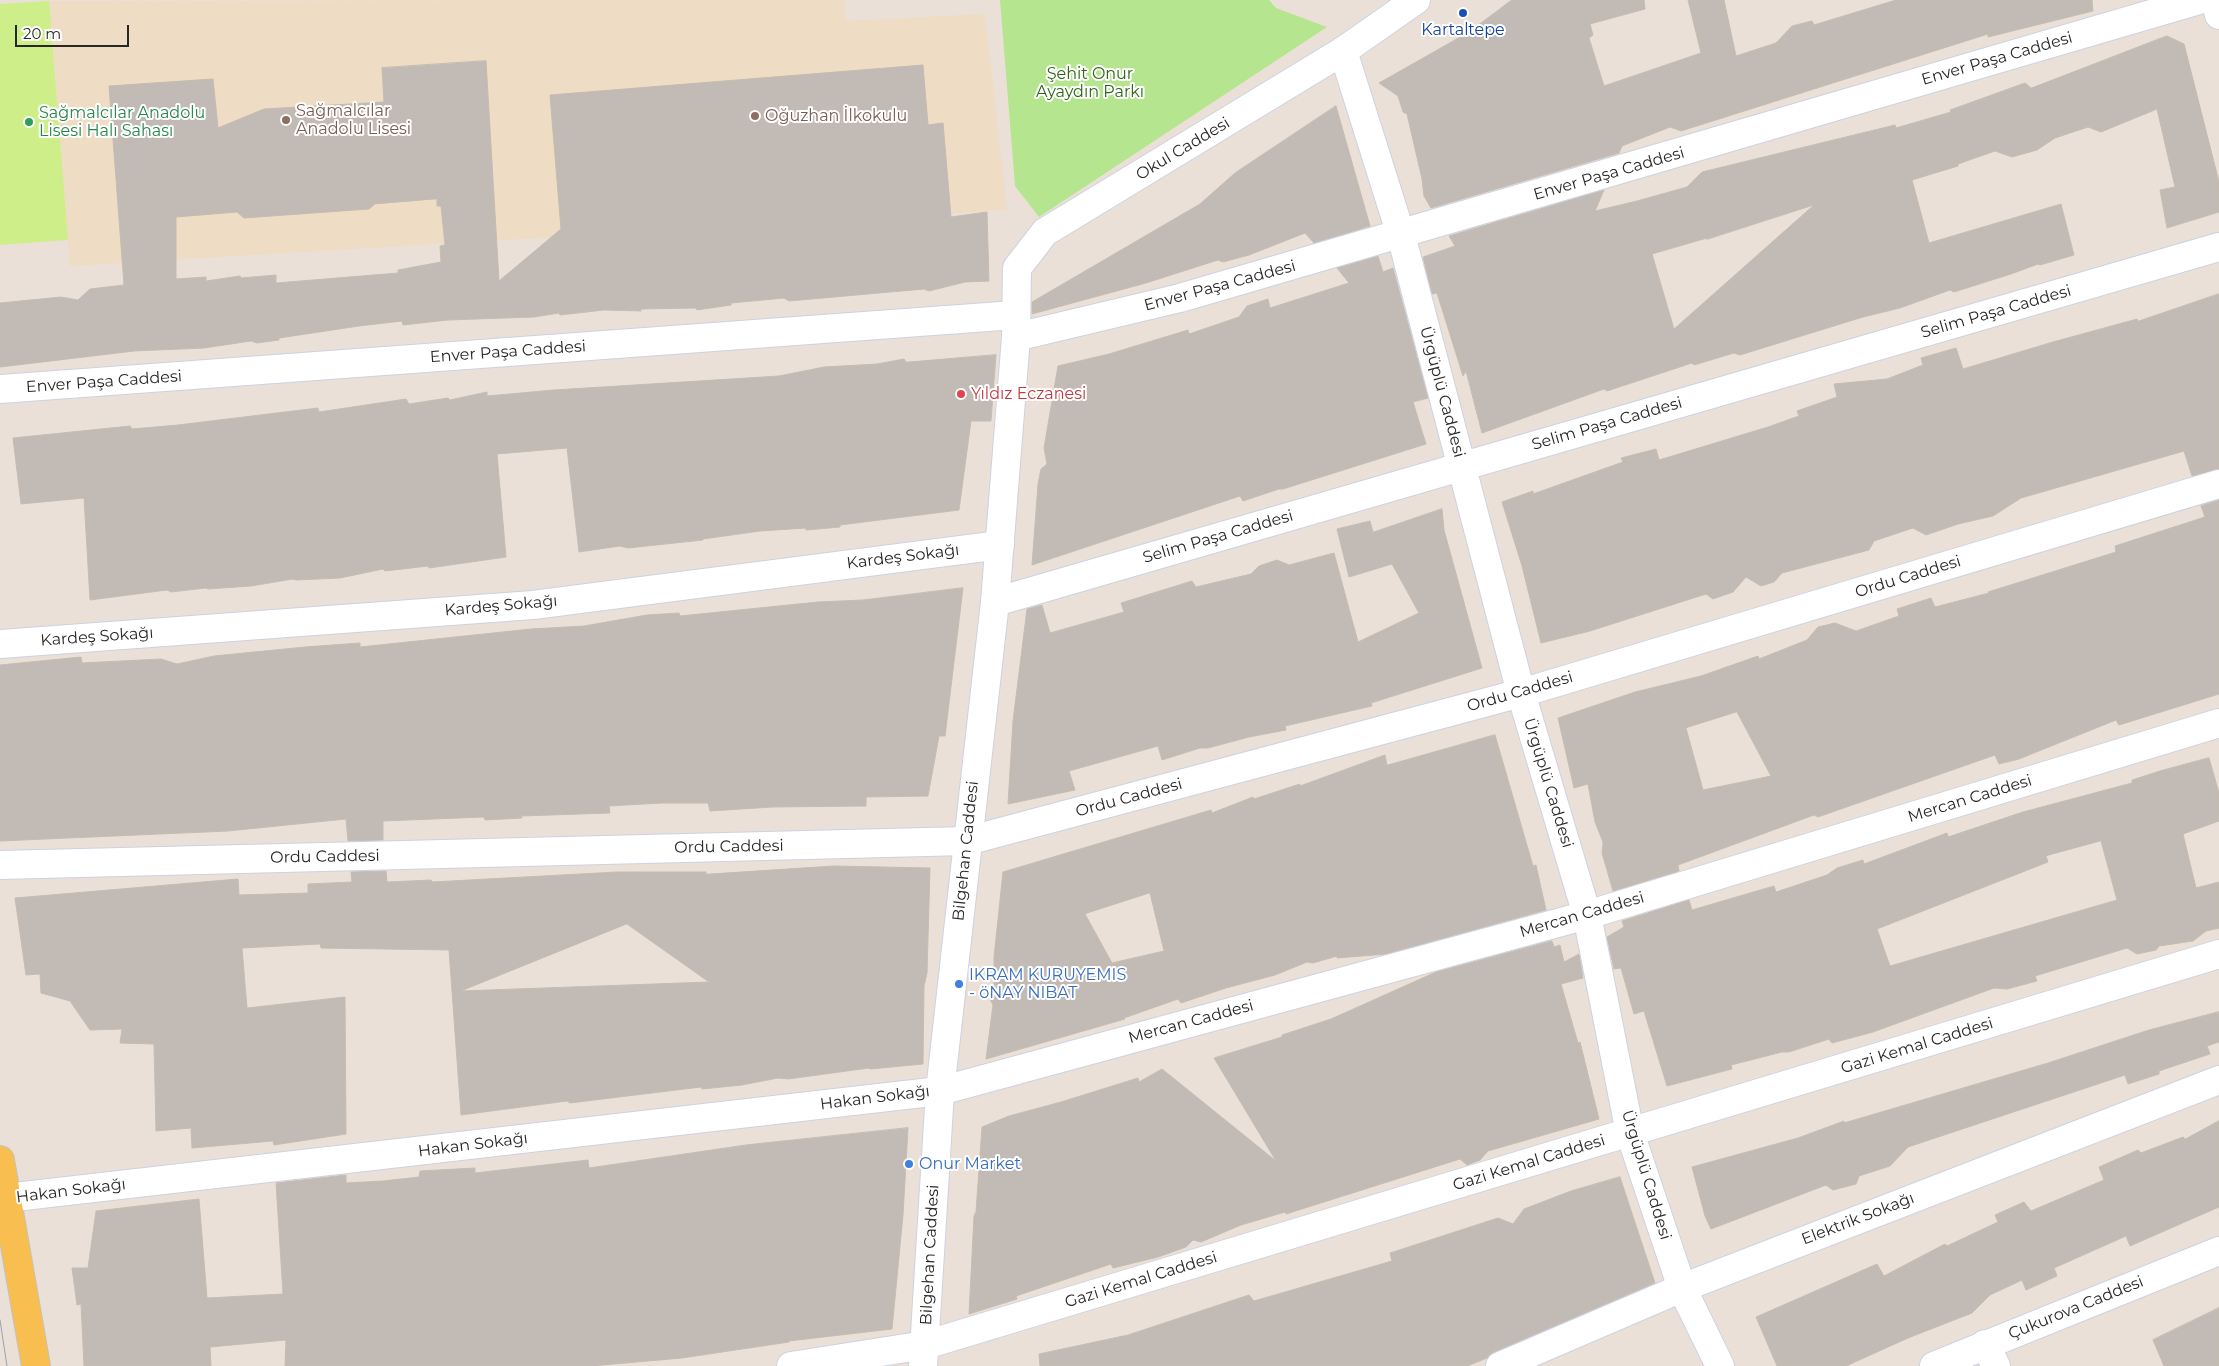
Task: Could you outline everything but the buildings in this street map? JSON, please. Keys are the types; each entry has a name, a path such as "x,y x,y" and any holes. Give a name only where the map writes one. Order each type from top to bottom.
{"main road":[{"path":"0,1160 36,1366"}],"street":[{"name":"Okul Caddesi","path":"1016,326 1017,268 1045,232 1343,51 1416,0"},
{"name":"Enver Paşa Caddesi","path":"0,389 1016,326 1180,298 1401,235 2199,0"},
{"path":"2215,0 2219,15"},
{"name":"Ürgüplü Caddesi","path":"1343,51 1401,235 1521,693 1587,915 1630,1133 1682,1288 1720,1366"},
{"name":"Selim Paşa Caddesi","path":"995,602 2219,248"},
{"name":"Bilgehan Caddesi","path":"924,1356 940,1091 995,602 1016,326"},
{"name":"Ordu Caddesi","path":"0,865 967,841 1521,693 2219,484"},
{"name":"Kardeş Sokağı","path":"0,644 533,605 1000,545"},
{"name":"Mercan Caddesi","path":"940,1091 1587,915 2219,724"},
{"name":"Gazi Kemal Caddesi","path":"791,1366 924,1356 1630,1133 2219,954"},
{"name":"Elektrik Sokağı","path":"1500,1366 1682,1288 2219,1080"},
{"name":"Hakan Sokağı","path":"6,1198 940,1091"},
{"name":"Çukurova Caddesi","path":"1934,1366 1990,1355 2219,1251"}],"shaded area":[{"path":"844,0 846,21 985,14 1007,210 70,266 49,1"}],"green space":[{"name":"Şehit Onur Ayaydın Parkı","path":"1000,0 1269,0 1276,8 1327,27 1039,217 1015,186"},
{"name":"Sağmalcılar Anadolu Lisesi Halı Sahası","path":"49,1 68,240 0,245 0,4"}],"tram line":[{"path":"0,1320 7,1366"}],"place":[{"name":"Kartaltepe","path":"1463,13"},
{"name":"Oğuzhan İlkokulu","path":"755,116"},
{"name":"Sağmalcılar Anadolu Lisesi","path":"286,120"},
{"name":"Sağmalcılar Anadolu Lisesi Halı Sahası","path":"29,122"},
{"name":"Yıldız Eczanesi","path":"961,394"},
{"name":"IKRAM KURUYEMIS - öNAY NIBAT","path":"959,984"},
{"name":"Onur Market","path":"909,1164"}]}
